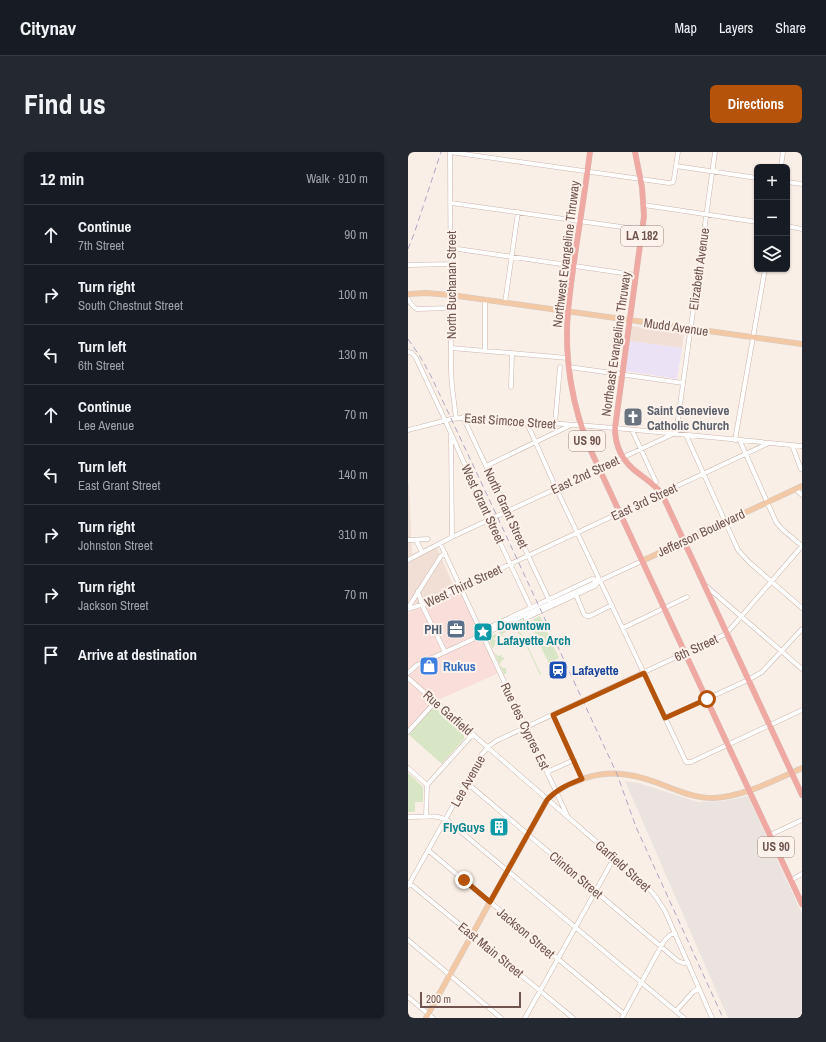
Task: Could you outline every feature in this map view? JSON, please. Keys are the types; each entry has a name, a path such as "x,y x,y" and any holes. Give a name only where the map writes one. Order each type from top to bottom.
{"highway":[{"name":"Northwest Evangeline Thruway","path":"590,152 568,312 567,336 569,367 574,396 590,448 642,560"},
{"name":"Northeast Evangeline Thruway","path":"635,152 641,179 644,205 643,230 622,374 615,436 617,446 622,457 630,466 654,484 662,494 684,541"},
{"name":"US 90","path":"684,541 802,795"},
{"name":"US 90","path":"642,560 802,904"}],"main road":[{"name":"Mudd Avenue","path":"408,294 426,293 485,300 802,344"},
{"name":"Jefferson Boulevard","path":"642,560 802,486"},
{"path":"427,1016 547,800 556,792 582,779 601,774 628,774 688,794 703,797 720,797 749,790 775,781 802,768"}],"street":[{"path":"450,152 587,172 672,182 674,179 678,152"},
{"name":"North Buchanan Street","path":"450,152 451,348 452,386 456,418"},
{"name":"Elizabeth Avenue","path":"674,434 683,383 716,152"},
{"path":"781,164 783,152"},
{"path":"676,166 754,178"},
{"path":"790,182 802,184"},
{"path":"451,202 643,230"},
{"path":"644,205 754,222"},
{"path":"505,303 518,212"},
{"path":"790,227 802,229"},
{"path":"451,248 636,275"},
{"path":"409,265 451,264"},
{"path":"764,272 737,440 746,454 776,522 802,546"},
{"path":"408,299 416,309 451,308"},
{"path":"485,300 485,350"},
{"path":"451,348 568,358"},
{"name":"West Grant Street","path":"408,352 412,353 416,358 531,608"},
{"path":"511,387 512,353"},
{"path":"555,424 560,367"},
{"path":"569,367 683,383"},
{"name":"East Simcoe Street","path":"408,430 445,420 463,417 615,428 802,446"},
{"name":"North Grant Street","path":"463,417 549,600"},
{"path":"526,421 684,760 687,763 691,762 802,710"},
{"path":"486,466 572,425"},
{"path":"632,430 656,482"},
{"path":"451,433 452,536"},
{"name":"East 2nd Street","path":"408,560 452,536 674,434"},
{"path":"686,435 735,545 741,554 748,562 802,608"},
{"name":"East 3rd Street","path":"518,561 769,443"},
{"path":"792,445 801,469"},
{"path":"795,489 802,495"},
{"path":"408,540 428,539"},
{"path":"416,540 422,552"},
{"name":"Rue des Cypres Est","path":"440,543 502,678 548,772 568,818"},
{"name":"6th Street","path":"583,701 726,634 802,546"},
{"path":"408,608 441,556 445,553"},
{"name":"Jefferson Boulevard","path":"408,674 415,666 642,560"},
{"name":"West Third Street","path":"408,608 422,605 518,561"},
{"name":"Jefferson Boulevard","path":"478,626 490,627 592,579 600,580"},
{"name":"Jefferson Boulevard","path":"526,620 526,618 595,586 600,580"},
{"path":"704,584 802,669"},
{"path":"418,591 422,605 444,652"},
{"path":"576,596 584,614 587,616 590,616 612,605"},
{"path":"623,628 687,597"},
{"path":"665,718 748,680 764,670 802,629"},
{"name":"Rue Garfield","path":"408,678 488,748"},
{"name":"Lee Avenue","path":"409,885 482,754 496,741 583,701"},
{"path":"408,732 435,702"},
{"path":"553,715 582,779"},
{"path":"426,817 427,785 473,734"},
{"name":"Garfield Street","path":"488,748 646,886 656,897 665,911 712,1018"},
{"path":"548,772 574,760"},
{"path":"408,768 427,785"},
{"name":"Clinton Street","path":"467,783 661,947 681,962 688,962"},
{"path":"408,817 446,819 684,1018"},
{"path":"770,835 802,820"},
{"name":"Jackson Street","path":"429,851 558,959 623,1016"},
{"path":"525,1018 614,858"},
{"path":"791,880 802,874"},
{"name":"East Main Street","path":"409,885 573,1018"},
{"path":"623,1016 661,947 668,937 675,933"},
{"path":"408,940 501,1018"},
{"path":"676,1010 692,992 699,988"},
{"path":"408,997 427,1016 433,1018"}],"shaded area":[{"path":"632,326 684,334 682,348 630,341"},
{"path":"630,341 682,348 677,379 626,371"},
{"path":"408,484 412,554 435,543 454,587 424,601 408,605"},
{"path":"460,591 499,673 431,703 408,730 408,613"},
{"path":"625,781 638,783 698,802 723,801 748,796 802,914 802,1018 728,1018"}],"green space":[{"path":"540,616 559,658 549,663 535,634 533,623 534,619"},
{"path":"517,627 523,636 541,674 540,675 522,636 517,631 511,629 502,634 504,636 502,637 499,632 508,628"},
{"path":"495,634 501,637 497,636 493,638 496,640 494,647 492,648 488,638"},
{"path":"494,652 498,656 502,655 501,658 504,657 500,665 503,668 506,668 506,674 504,674"},
{"path":"434,706 464,733 464,739 442,764 409,735"},
{"path":"408,773 423,787 423,802 415,802 415,812 408,812"}],"railway":[{"path":"408,249 441,152"},
{"path":"408,339 431,376 617,774 636,827 723,1018"}],"place":[{"name":"Saint Genevieve Catholic Church","path":"633,417"},
{"name":"PHI","path":"456,629"},
{"name":"Downtown Lafayette Arch","path":"483,632"},
{"name":"Rukus","path":"429,666"},
{"name":"Lafayette","path":"558,670"},
{"name":"FlyGuys","path":"499,827"}],"route":[{"path":"464,880 490,902 547,800 562,788 582,779 553,715 644,673 665,718 707,699"}]}
